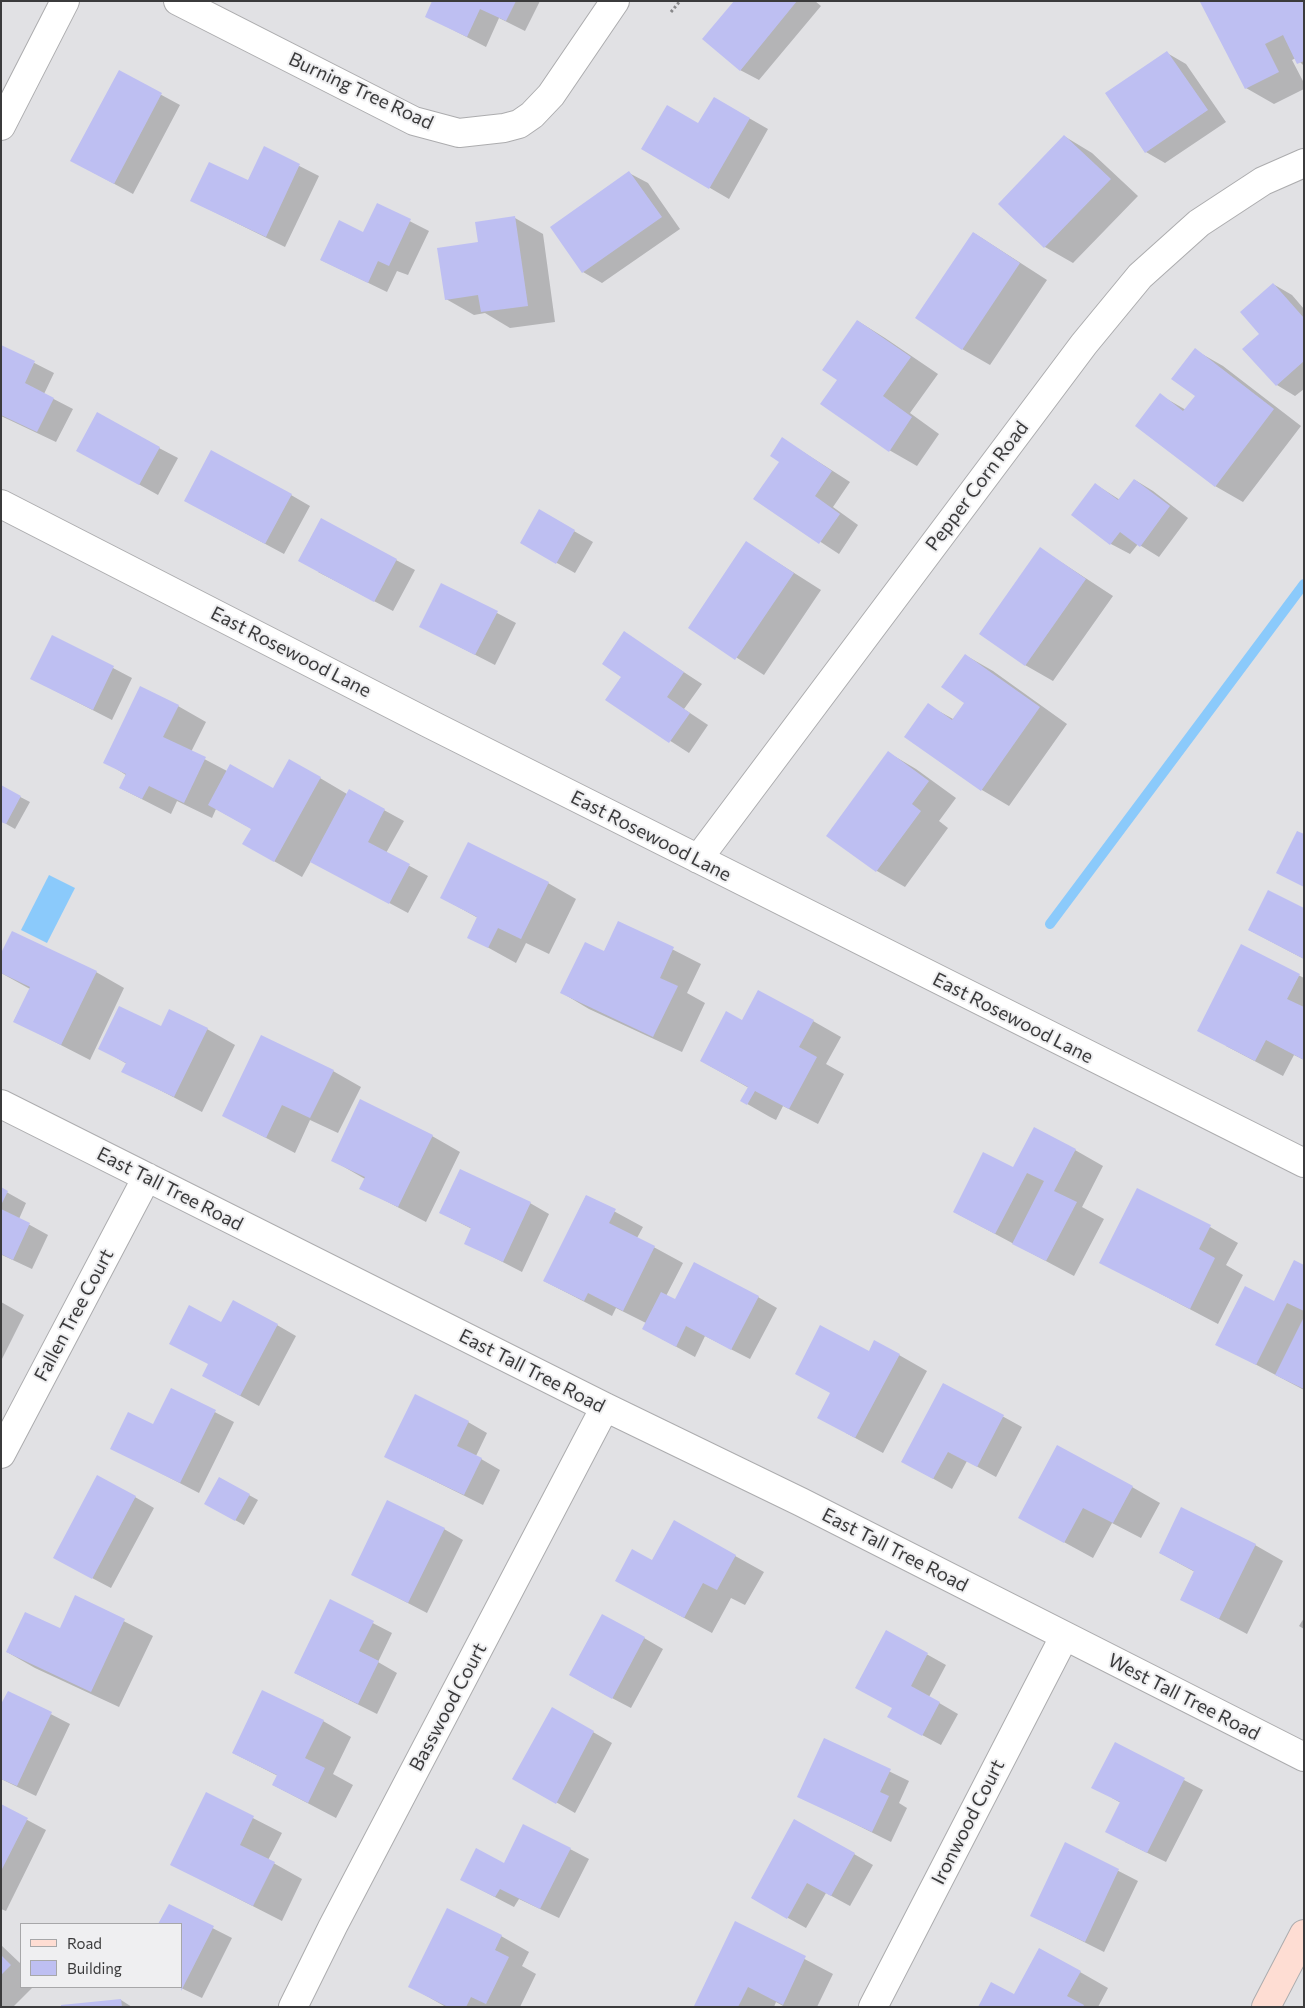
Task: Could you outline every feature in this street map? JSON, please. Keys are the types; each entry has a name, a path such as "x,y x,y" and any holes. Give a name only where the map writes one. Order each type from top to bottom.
{"main road":[{"path":"1266,2007 1304,1934"}],"street":[{"path":"1,126 65,1"},
{"name":"Burning Tree Road","path":"178,1 414,121 459,133 504,128 519,124 532,115 551,95 615,1"},
{"name":"Pepper Corn Road","path":"698,860 1084,344 1140,276 1199,223 1263,181 1304,163"},
{"name":"East Rosewood Lane","path":"1,504 698,860 1304,1163"},
{"name":"East Tall Tree Road","path":"1,1104 605,1407 801,1502 1064,1637"},
{"name":"Fallen Tree Court","path":"1,1454 147,1176"},
{"name":"Basswood Court","path":"293,2007 333,1926 605,1407"},
{"name":"West Tall Tree Road","path":"1064,1637 1304,1757"},
{"name":"Ironwood Court","path":"873,2007 1064,1637"}],"path":[{"path":"671,12 680,1"}],"water":[{"path":"49,875 75,888 47,943 21,930"}],"building":[{"path":"432,1 516,1 506,21 480,9 467,37 425,17"},
{"path":"734,1 797,1 740,71 702,39"},
{"path":"1304,1 1304,61 1297,64 1283,35 1265,44 1279,72 1245,89 1200,2"},
{"path":"1167,51 1208,110 1145,153 1105,93"},
{"path":"119,70 162,93 114,184 70,161"},
{"path":"714,97 750,118 709,189 641,149 667,105 698,123"},
{"path":"1064,135 1111,179 1044,248 998,204"},
{"path":"264,146 300,164 266,237 190,201 209,162 248,180"},
{"path":"629,171 662,217 582,273 550,227"},
{"path":"377,203 411,219 389,266 378,261 368,283 320,260 339,220 363,232"},
{"path":"515,216 528,306 481,312 478,295 445,300 437,248 478,242 475,222"},
{"path":"973,232 1020,263 962,350 915,318"},
{"path":"1273,283 1304,318 1304,361 1276,386 1242,349 1259,334 1240,312"},
{"path":"857,320 911,357 883,396 912,417 889,452 820,404 837,380 822,370"},
{"path":"1,345 35,361 25,383 54,398 37,432 1,415"},
{"path":"1195,348 1274,409 1215,487 1135,426 1160,393 1183,411 1195,396 1171,379"},
{"path":"97,412 160,447 139,485 76,451"},
{"path":"782,437 832,471 815,496 840,514 819,544 753,499 779,462 770,456"},
{"path":"211,450 292,494 265,544 184,501"},
{"path":"1134,479 1170,506 1140,547 1120,532 1110,545 1071,515 1095,483 1118,500"},
{"path":"539,509 575,530 556,564 520,543"},
{"path":"321,518 397,559 374,602 298,561"},
{"path":"746,541 794,573 735,660 688,628"},
{"path":"1040,547 1086,579 1025,666 979,634"},
{"path":"441,583 498,611 475,655 419,627"},
{"path":"624,631 684,672 667,697 690,713 669,743 605,700 621,677 602,664"},
{"path":"52,635 114,666 93,710 30,679"},
{"path":"965,654 1040,707 981,791 904,737 928,703 952,720 964,703 941,687"},
{"path":"140,686 179,705 163,737 206,757 184,803 149,786 142,799 119,788 126,774 103,763"},
{"path":"888,751 929,781 912,804 921,811 876,872 826,836"},
{"path":"289,759 321,777 274,862 242,844 251,829 208,805 230,764 273,788"},
{"path":"1,785 21,796 6,824 1,822"},
{"path":"349,789 385,809 368,842 410,864 389,904 310,862"},
{"path":"1297,831 1304,834 1304,887 1276,873"},
{"path":"468,842 549,882 521,939 498,928 488,948 467,938 477,917 440,898"},
{"path":"1268,890 1304,908 1304,959 1248,930"},
{"path":"618,921 674,947 660,978 678,986 653,1037 560,993 585,942 604,951"},
{"path":"12,931 97,971 61,1045 13,1022 30,987 1,973 1,953"},
{"path":"1241,944 1300,974 1287,999 1304,1007 1304,1060 1266,1040 1255,1061 1197,1031"},
{"path":"758,990 814,1020 799,1047 817,1057 789,1109 755,1091 747,1105 740,1101 748,1087 700,1061 726,1011 742,1020"},
{"path":"119,1006 161,1026 169,1009 208,1028 174,1097 121,1072 126,1063 98,1049"},
{"path":"261,1035 334,1070 310,1118 282,1105 266,1138 222,1116"},
{"path":"360,1099 433,1135 398,1207 359,1189 365,1177 331,1161"},
{"path":"1034,1127 1076,1149 1054,1191 1077,1202 1046,1261 1012,1244 1044,1181 1027,1173 995,1234 953,1212 983,1152 1013,1167"},
{"path":"460,1169 531,1202 503,1262 464,1244 471,1228 439,1213"},
{"path":"1,1187 8,1191 1,1205"},
{"path":"1137,1188 1211,1225 1199,1249 1215,1258 1190,1309 1099,1263"},
{"path":"586,1195 616,1209 609,1223 655,1246 623,1311 588,1293 584,1301 543,1281"},
{"path":"1,1209 30,1223 13,1260 1,1254"},
{"path":"1294,1260 1304,1265 1304,1311 1287,1303 1256,1365 1215,1345 1245,1286 1274,1301"},
{"path":"694,1262 759,1296 731,1350 686,1326 676,1347 642,1329 661,1292 675,1299"},
{"path":"233,1300 278,1324 240,1396 202,1376 208,1364 169,1344 189,1305 221,1322"},
{"path":"1304,1317 1304,1389 1275,1375"},
{"path":"820,1325 869,1351 874,1340 900,1354 855,1438 817,1418 830,1393 795,1374"},
{"path":"943,1383 1004,1415 977,1467 948,1452 933,1479 901,1462"},
{"path":"171,1388 216,1410 180,1483 110,1449 128,1412 153,1424"},
{"path":"415,1394 469,1421 457,1446 482,1458 464,1495 384,1457"},
{"path":"1057,1445 1133,1486 1113,1523 1083,1508 1064,1543 1018,1518"},
{"path":"97,1475 136,1496 92,1579 53,1558"},
{"path":"219,1477 250,1494 235,1521 204,1504"},
{"path":"387,1500 445,1528 408,1603 351,1575"},
{"path":"1181,1507 1256,1544 1219,1619 1180,1600 1194,1571 1159,1553"},
{"path":"674,1520 736,1555 717,1590 703,1583 684,1618 615,1581 632,1549 652,1560"},
{"path":"75,1595 125,1619 91,1692 6,1652 25,1612 60,1628"},
{"path":"330,1599 374,1621 359,1651 379,1661 358,1704 294,1673"},
{"path":"602,1614 645,1637 612,1699 569,1675"},
{"path":"886,1630 928,1653 911,1686 940,1702 922,1736 887,1717 892,1708 855,1688"},
{"path":"262,1690 324,1720 305,1758 325,1768 308,1803 272,1785 277,1775 232,1753"},
{"path":"8,1691 52,1712 17,1786 1,1779 1,1704"},
{"path":"552,1707 594,1731 556,1804 512,1779"},
{"path":"824,1738 891,1769 880,1792 889,1796 872,1832 797,1797"},
{"path":"1115,1742 1185,1778 1147,1853 1105,1832 1120,1802 1091,1788"},
{"path":"206,1792 254,1816 240,1845 275,1862 253,1906 170,1865"},
{"path":"1,1804 28,1818 1,1871"},
{"path":"794,1819 855,1853 831,1896 807,1883 787,1919 751,1898"},
{"path":"523,1824 571,1848 540,1909 500,1889 495,1897 460,1880 476,1848 504,1863"},
{"path":"1065,1842 1119,1869 1085,1942 1030,1916"},
{"path":"169,1904 214,1926 181,1991 182,1923 159,1923"},
{"path":"447,1908 502,1935 495,1950 509,1957 486,2004 471,1997 466,2007 448,2007 408,1987"},
{"path":"735,1921 806,1956 783,2005 748,1987 738,2007 694,2006"},
{"path":"1039,1948 1081,1971 1067,1996 1084,2005 1083,2007 978,2007 991,1982 1014,1994"},
{"path":"1,1955 11,1965 1,1975"},
{"path":"121,1999 122,2007 61,2007 61,2005"}],"waterway":[{"path":"1050,924 1304,584"}]}
